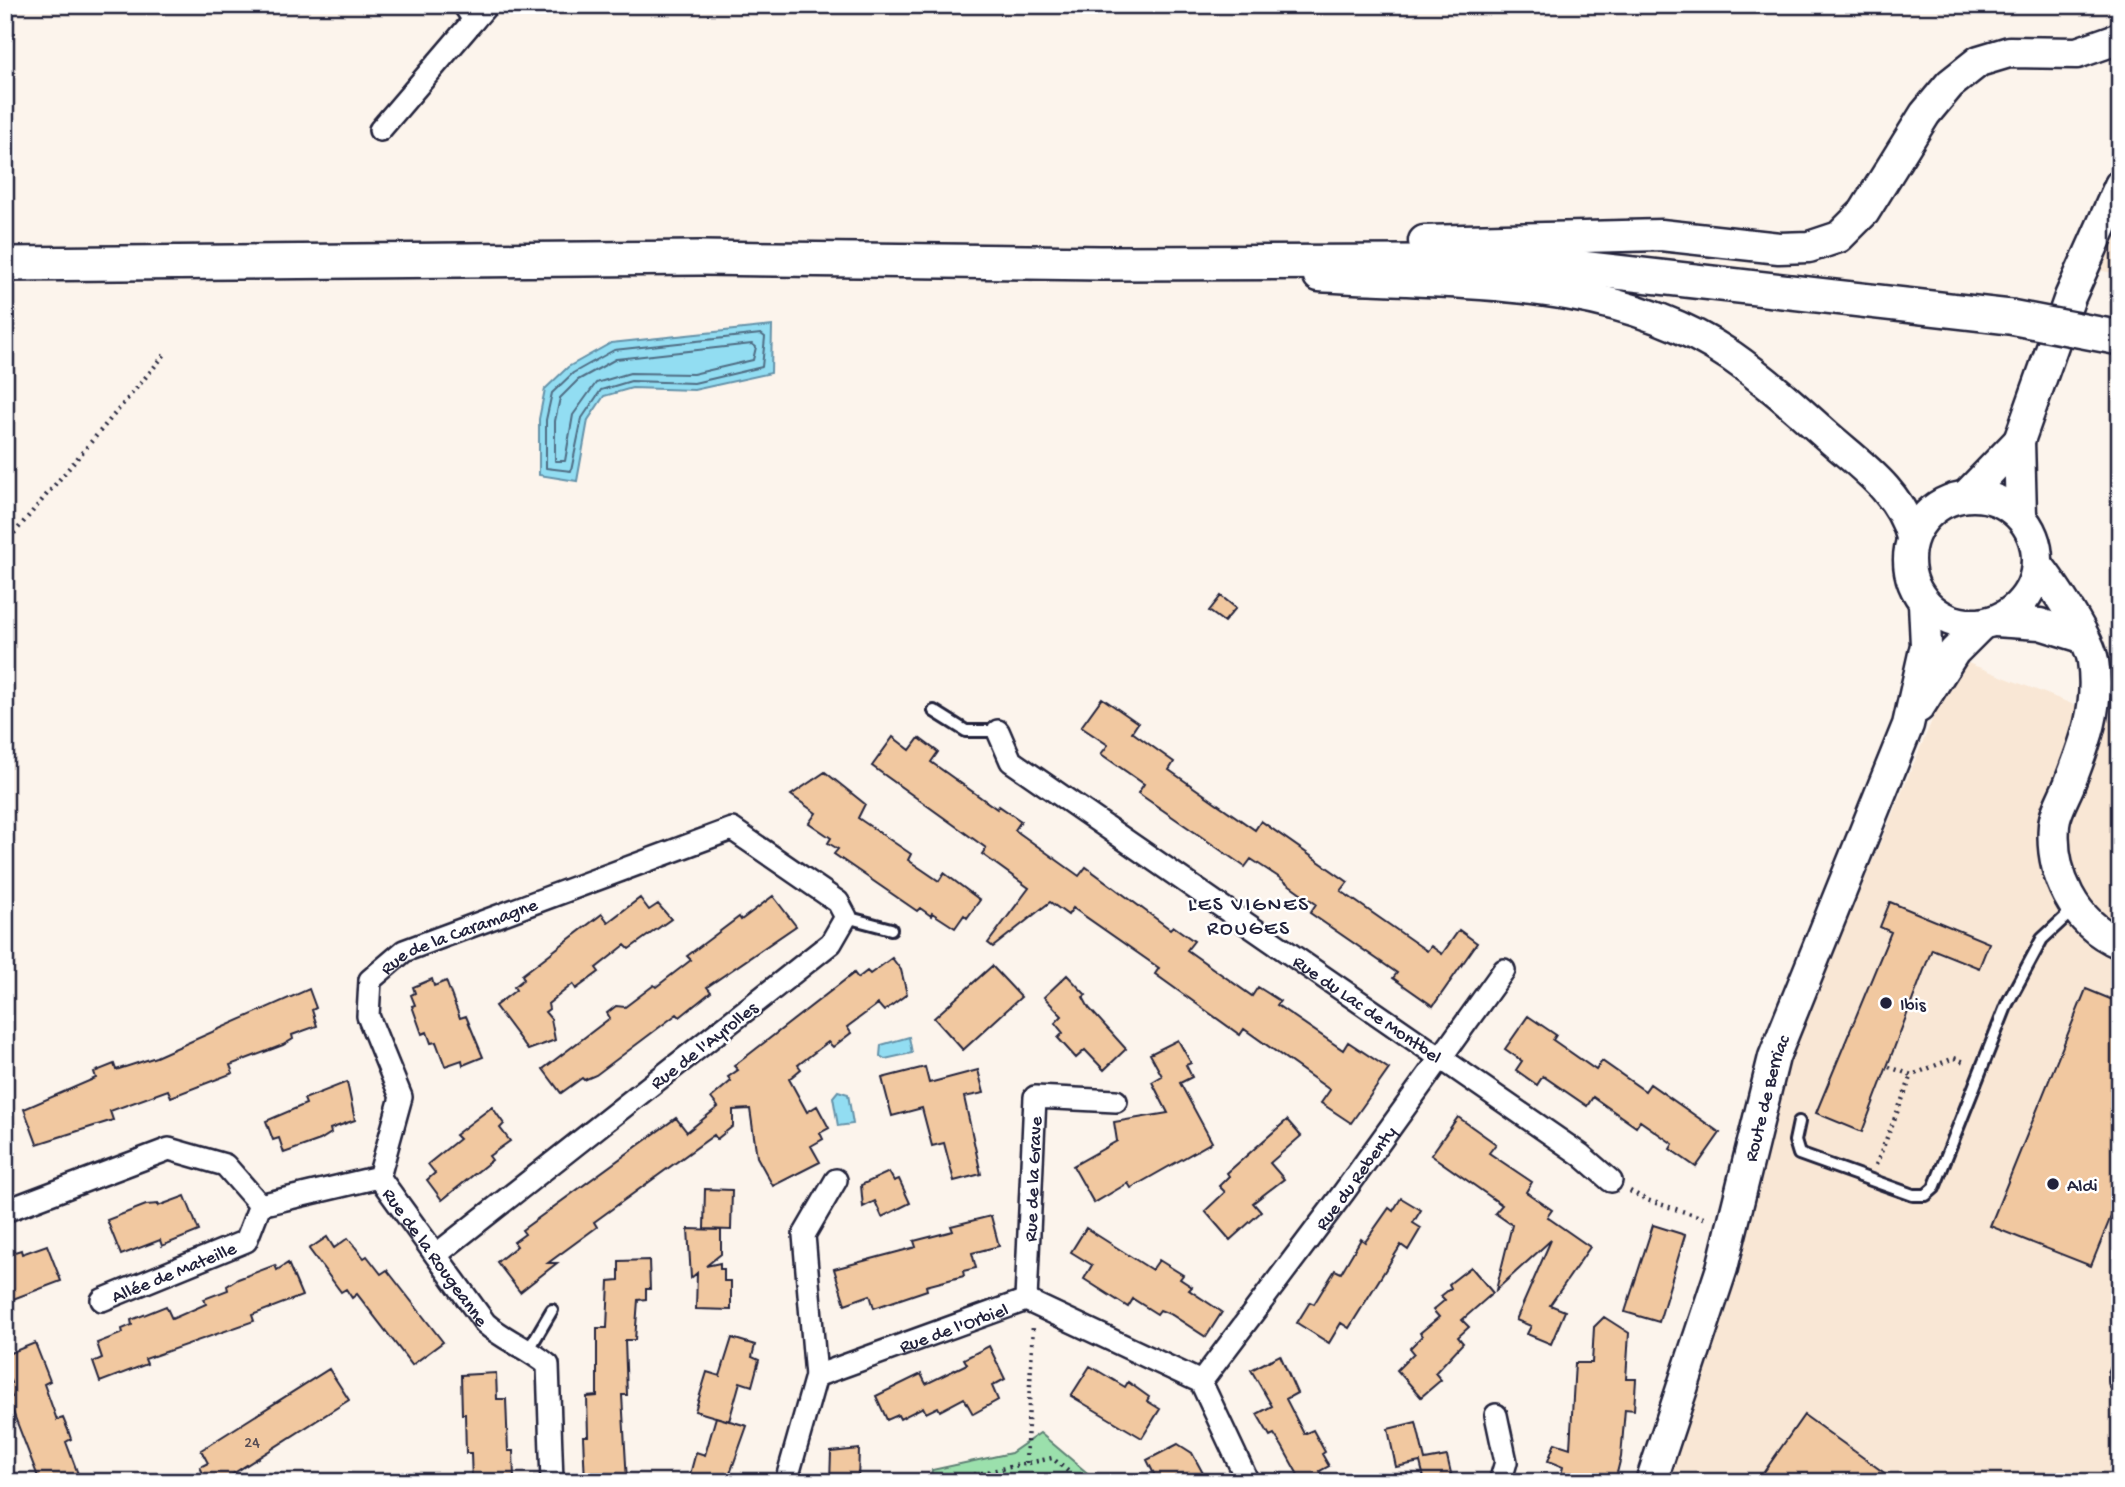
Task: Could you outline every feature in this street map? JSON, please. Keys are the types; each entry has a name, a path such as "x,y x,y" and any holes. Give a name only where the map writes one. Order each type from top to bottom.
{"main road":[{"path":"701,258 1127,242 1424,241 1661,235 1779,248 1809,247 1839,237 1864,212 1924,114 1950,84 1979,61 2009,52 2077,53 2120,38"},
{"path":"2021,516 2019,441 2070,297 2120,186"},
{"path":"1424,241 1716,259 1850,275 2010,317 2120,338"},
{"path":"5,264 701,258 1101,263 1428,262 1563,266 2010,317"},
{"path":"1101,263 1535,290 1618,305 1673,325 1730,355 1789,401 1891,493 1906,514 1912,537 1909,572 1924,603 1941,616 1961,624 2040,624 2082,637"},
{"path":"1966,496 2019,441"},
{"path":"1912,537 1933,509 1949,500 1966,496 1986,496 2005,503 2021,516 2034,538 2038,564 2061,596 2093,657 2095,680 2091,728 2054,824 2058,876 2075,908 2106,937 2120,943"},
{"path":"1988,622 2016,608 2025,599 2038,564"},
{"name":"Route de Berriac","path":"1651,1482 1735,1223 1774,1056 1908,725 1926,645 1924,603"},
{"name":"Route de Berriac","path":"1908,725 1954,652 1988,622"}],"street":[{"path":"380,130 475,10"},
{"name":"Rue du Lac de Montbel","path":"998,731 1011,761 1581,1155 1611,1181"},
{"name":"Rue de la Caramagne","path":"379,1177 401,1097 368,1016 370,980 404,951 732,829 838,902 846,917"},
{"name":"Rue de l'Ayrolles","path":"437,1254 831,943 846,917"},
{"name":"Rue du Rebenty","path":"1200,1382 1344,1192 1504,971"},
{"name":"Rue de la Grave","path":"1030,1302 1035,1097 1116,1101"},
{"path":"5,1211 169,1149 225,1165 260,1205 379,1177"},
{"name":"Rue de la Rougeanne","path":"379,1177 496,1333 529,1349"},
{"path":"786,1482 816,1376 804,1235 836,1180"},
{"name":"Allée de Mateille","path":"102,1300 246,1241 260,1205"},
{"name":"Rue de l'Orbiel","path":"816,1376 1030,1302 1200,1382"},
{"path":"529,1349 548,1366 552,1482"},
{"path":"2120,1375 2120,1381"},
{"path":"1200,1382 1248,1482"},
{"path":"1496,1415 1506,1462 1500,1482"}],"lane":[{"path":"934,711 966,731 998,731"},
{"path":"1799,1122 1795,1141 1799,1154 1913,1195 1926,1195 1934,1188 2021,974 2042,939 2075,908"},
{"path":"846,917 891,929"},
{"path":"529,1349 552,1310"}],"path":[{"path":"5,544 166,353"},
{"path":"1889,1067 1912,1075 1954,1058 1981,1069"},
{"path":"1871,1180 1912,1075"},
{"path":"1611,1181 1647,1200 1707,1219 1735,1223"},
{"path":"1026,1463 1030,1302"},
{"path":"940,1482 1052,1458 1081,1482"}],"shaded area":[{"path":"2120,226 2120,274 2097,270 2105,255"},
{"path":"1958,659 2120,723 2120,1482 1661,1482 1764,1117"}],"green space":[{"path":"1040,1433 1098,1482 930,1482 932,1470 1011,1453"}],"water":[{"path":"772,326 771,373 694,390 632,388 604,396 588,420 577,481 539,475 539,419 545,389 568,367 611,343"},
{"path":"909,1037 912,1053 885,1059 880,1056 881,1045"},
{"path":"838,1091 848,1094 853,1124 838,1126 833,1097"}],"building":[{"path":"1221,596 1236,608 1224,622 1209,611"},
{"path":"1102,698 1138,723 1132,732 1174,762 1169,770 1255,830 1261,821 1348,882 1341,891 1427,951 1431,946 1442,954 1459,930 1477,943 1433,1006 1393,978 1397,973 1310,913 1316,904 1251,859 1245,867 1138,793 1144,784 1101,754 1108,745 1081,727"},
{"path":"893,737 910,750 919,738 938,752 931,762 997,809 999,806 1021,821 1015,830 1079,876 1086,867 1170,929 1173,926 1194,941 1187,950 1252,996 1258,987 1280,1001 1277,1005 1343,1050 1348,1042 1389,1069 1351,1123 1321,1103 1330,1090 1244,1029 1240,1035 1155,974 1159,968 1073,908 1068,915 1050,902 993,947 988,943 1029,888 982,854 986,848 872,766"},
{"path":"825,772 865,804 858,818 911,854 908,860 939,881 944,873 980,900 967,918 964,915 955,928 932,913 931,916 920,908 917,911 834,854 838,849 828,843 831,838 809,823 816,813 791,795"},
{"path":"773,896 796,926 707,987 711,992 680,1017 677,1014 596,1075 584,1080 582,1078 561,1093 543,1069 610,1018 607,1013 616,1006 625,1007 654,985 656,987 691,960 687,956 739,917 741,920"},
{"path":"640,898 649,910 658,904 671,919 629,949 625,945 596,968 599,972 576,989 573,984 548,1004 549,1009 545,1012 551,1019 555,1040 528,1050 495,1006 516,990 514,987 524,979 522,975 602,914 608,922"},
{"name":"Ibis","path":"1890,902 1989,943 1979,968 1932,949 1862,1132 1816,1113 1891,932 1880,927"},
{"path":"892,958 901,970 907,994 884,1011 878,1004 847,1027 851,1033 833,1047 828,1042 798,1065 801,1069 789,1079 807,1112 817,1106 829,1128 820,1133 823,1139 811,1146 820,1162 773,1186 757,1157 750,1109 733,1110 733,1126 717,1139 714,1135 594,1222 597,1227 548,1263 557,1263 520,1292 497,1262 517,1246 514,1242 525,1234 522,1230 676,1118 687,1132 718,1107 711,1098 731,1081 728,1077 738,1070 734,1066 854,973 858,978 867,971 870,974"},
{"path":"992,966 1021,997 963,1050 934,1018"},
{"path":"1067,975 1086,995 1083,997 1089,1008 1126,1049 1104,1070 1085,1050 1076,1058 1058,1038 1063,1033 1055,1023 1062,1016 1044,997"},
{"path":"432,979 434,986 446,981 460,1018 466,1016 483,1057 463,1065 462,1060 445,1066 436,1042 431,1043 427,1032 422,1034 411,995 415,993 413,987"},
{"path":"309,989 316,1008 312,1010 317,1026 292,1035 293,1039 283,1045 230,1065 233,1073 171,1097 168,1090 110,1111 113,1120 37,1144 24,1109 96,1078 94,1072 114,1064 116,1070 156,1057"},
{"path":"2086,989 2120,1003 2120,1194 2091,1266 1990,1226"},
{"path":"1528,1016 1556,1035 1553,1040 1596,1070 1602,1061 1645,1091 1650,1084 1720,1133 1696,1167 1670,1149 1673,1144 1640,1121 1636,1127 1593,1097 1587,1106 1543,1076 1537,1085 1516,1070 1522,1061 1505,1049"},
{"path":"1178,1040 1191,1063 1186,1065 1192,1077 1180,1083 1212,1142 1131,1188 1128,1183 1094,1203 1073,1166 1117,1141 1114,1122 1168,1113 1152,1082 1162,1076 1150,1054"},
{"path":"925,1067 929,1083 978,1070 984,1093 964,1097 981,1174 954,1181 944,1143 932,1146 922,1108 892,1116 882,1078"},
{"path":"347,1082 355,1120 330,1129 331,1133 320,1140 284,1153 279,1138 273,1140 266,1121 306,1104 304,1099"},
{"path":"492,1107 504,1124 500,1128 510,1141 489,1156 492,1160 442,1200 427,1180 435,1173 428,1164 459,1139 455,1135"},
{"path":"1458,1117 1496,1144 1489,1153 1532,1182 1526,1192 1552,1210 1547,1217 1590,1247 1550,1305 1565,1311 1551,1344 1527,1334 1531,1326 1516,1320 1551,1240 1496,1290 1512,1225 1495,1213 1502,1205 1431,1155"},
{"path":"1287,1120 1301,1136 1270,1163 1284,1179 1253,1203 1261,1212 1230,1240 1205,1211 1225,1192 1219,1186 1229,1176 1227,1173"},
{"path":"889,1172 894,1181 899,1179 910,1203 882,1217 875,1201 863,1207 861,1185"},
{"path":"705,1189 732,1190 731,1230 704,1229"},
{"path":"185,1196 199,1231 162,1246 160,1240 121,1255 107,1220 146,1205 158,1206"},
{"path":"1401,1198 1421,1210 1413,1223 1421,1228 1408,1250 1401,1245 1349,1328 1341,1323 1329,1343 1297,1323 1310,1302 1314,1304 1335,1270 1341,1273 1361,1239 1365,1242 1389,1208 1393,1211"},
{"path":"991,1216 999,1246 972,1253 976,1268 963,1271 964,1276 926,1286 927,1290 874,1308 870,1295 845,1304 834,1269 916,1247 914,1241 953,1231 951,1226"},
{"path":"1653,1225 1685,1235 1659,1322 1625,1312"},
{"path":"1086,1228 1152,1270 1159,1260 1183,1275 1180,1279 1192,1287 1189,1290 1222,1312 1206,1337 1172,1315 1160,1310 1157,1314 1133,1299 1128,1307 1084,1279 1092,1265 1071,1252"},
{"path":"688,1229 721,1230 721,1254 706,1266 720,1263 720,1269 724,1269 724,1281 731,1281 731,1310 696,1309 697,1273 691,1278"},
{"path":"327,1237 334,1248 348,1238 381,1274 387,1270 443,1342 412,1365 357,1294 352,1298 346,1289 341,1292 309,1249"},
{"path":"47,1245 61,1281 5,1302 5,1255 21,1250 22,1254"},
{"path":"649,1260 650,1289 646,1289 646,1299 638,1300 635,1340 625,1340 627,1395 622,1395 627,1482 585,1482 583,1436 588,1436 587,1397 597,1396 597,1328 607,1328 609,1281 619,1280 619,1261"},
{"path":"288,1263 302,1296 252,1315 254,1321 145,1359 147,1364 100,1382 93,1362 102,1358 97,1343 123,1333 122,1329 132,1325 131,1320 166,1306 172,1319 206,1304 204,1299 228,1290 227,1286 238,1279 275,1265 277,1270"},
{"path":"1471,1267 1493,1293 1462,1320 1469,1327 1458,1337 1463,1343 1435,1373 1441,1380 1421,1397 1397,1370 1414,1353 1410,1348 1422,1336 1420,1333 1439,1317 1433,1310 1445,1300 1441,1296 1451,1288 1449,1284"},
{"path":"1604,1317 1629,1333 1626,1379 1636,1379 1634,1410 1625,1409 1621,1457 1615,1481 1595,1475 1593,1482 1559,1482 1563,1467 1548,1461 1555,1443 1570,1448 1575,1363 1592,1363 1594,1327"},
{"path":"732,1338 755,1345 752,1357 759,1360 752,1386 740,1382 729,1421 695,1411 707,1372 720,1376"},
{"path":"35,1343 50,1381 44,1384 57,1420 63,1418 68,1430 71,1439 66,1442 81,1482 40,1482 8,1399 12,1397 7,1384 11,1383 5,1368 5,1355"},
{"path":"989,1346 1005,1379 992,1386 998,1400 973,1414 964,1398 940,1411 938,1407 926,1413 923,1407 900,1419 898,1415 887,1420 876,1396 921,1374 926,1384 967,1364 964,1359"},
{"path":"1280,1355 1297,1393 1286,1399 1304,1434 1313,1430 1325,1452 1322,1454 1329,1466 1320,1471 1325,1482 1302,1482 1282,1446 1274,1434 1270,1436 1257,1414 1272,1406 1251,1370"},
{"path":"1090,1366 1125,1387 1128,1382 1149,1397 1147,1401 1160,1409 1142,1438 1071,1396"},
{"path":"329,1369 349,1400 220,1482 207,1482 200,1467 208,1463 201,1450"},
{"path":"496,1373 497,1399 506,1399 508,1451 513,1451 514,1478 472,1482 471,1453 466,1453 461,1375"},
{"path":"1804,1415 1897,1482 1757,1482"},
{"path":"716,1417 747,1426 727,1482 688,1482 696,1452 705,1455"},
{"path":"1416,1422 1425,1460 1447,1456 1453,1482 1425,1482 1420,1462 1396,1467 1388,1429"},
{"path":"1178,1444 1192,1453 1204,1475 1191,1482 1158,1482 1147,1460"},
{"path":"859,1449 858,1482 830,1482 831,1452"}],"place":[{"name":"Ibis","path":"1886,1003"},
{"name":"Aldi","path":"2053,1184"}],"district":[{"name":"LES VIGNES ROUGES","path":"1249,915"}]}
